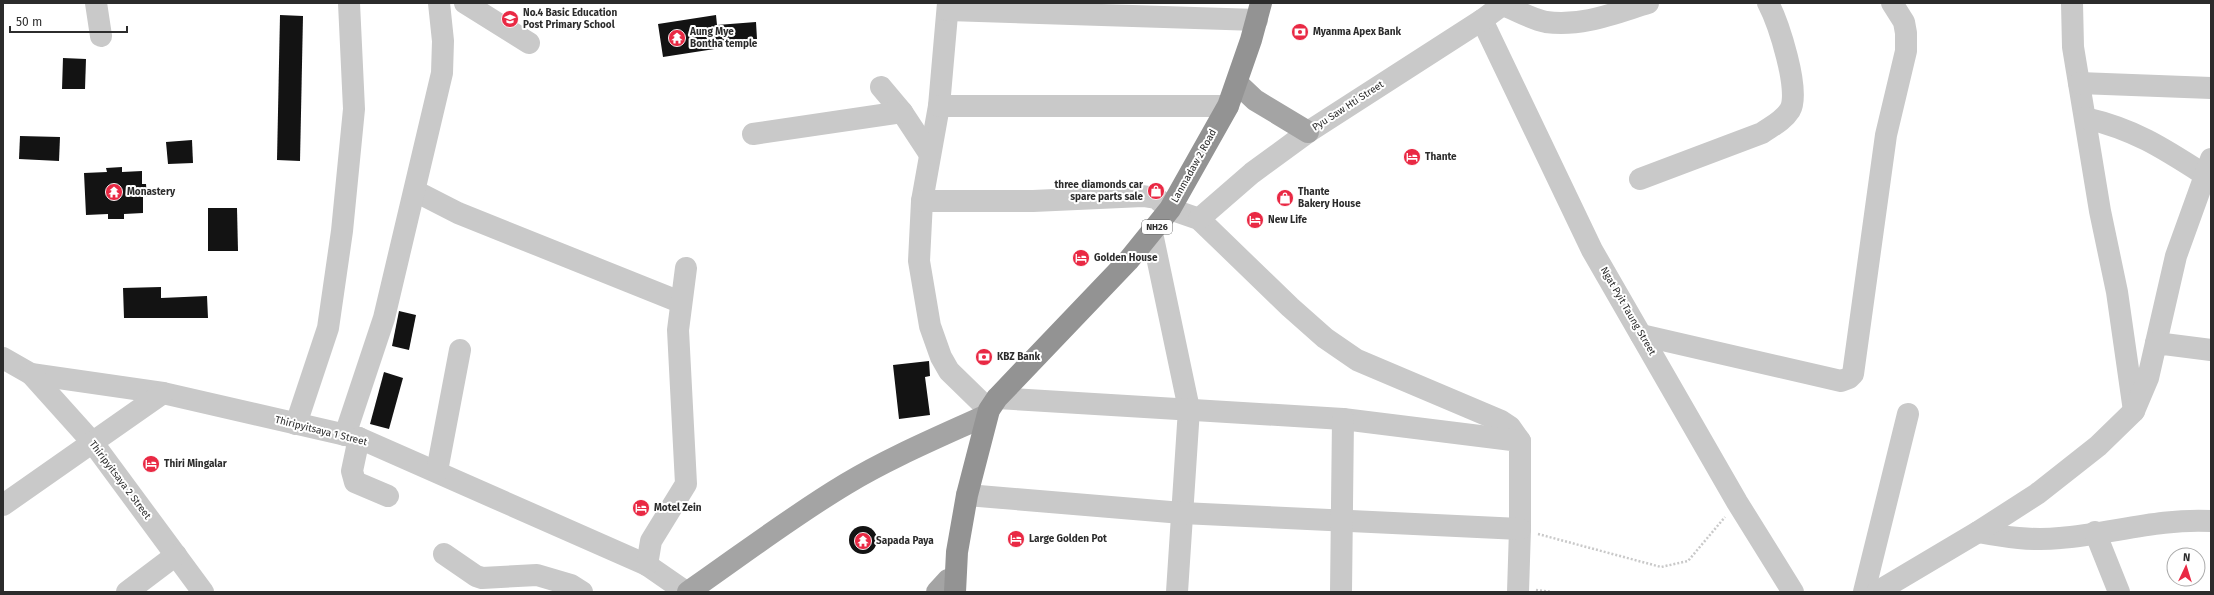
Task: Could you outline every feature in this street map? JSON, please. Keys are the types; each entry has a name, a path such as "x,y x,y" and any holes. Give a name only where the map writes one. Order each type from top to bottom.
{"highway":[{"name":"Lanmadaw 2 Road","path":"991,408 1152,233 1170,209 1228,106 1259,12"},
{"name":"NH26","path":"946,589 957,552 967,495 991,408"}],"main road":[{"path":"1236,82 1255,100 1308,132"},
{"path":"687,592 809,508 847,484 899,455 991,408"}],"street":[{"path":"96,3 101,36"},
{"path":"296,424 328,328 342,231 354,109 350,3"},
{"path":"388,496 355,482 352,471 352,437 384,318 442,73 443,41 439,3"},
{"path":"465,3 529,43"},
{"path":"1504,4 1544,22 1564,23 1585,22 1648,3"},
{"path":"1640,178 1762,133 1780,122 1791,109 1793,92 1786,53 1768,3"},
{"path":"1641,335 1841,381 1849,378 1853,374 1886,135 1906,51 1906,33 1904,22 1892,3"},
{"path":"2072,3 2073,47 2078,83 2100,211 2117,292 2134,411"},
{"name":"Pyu Saw Hti Street","path":"1199,218 1252,174 1308,132 1482,20 1504,4"},
{"path":"1259,12 948,7 939,106 929,153 922,201 919,261 930,326 941,357 949,371 991,408 1189,409 1343,420 1520,441"},
{"name":"Ngat Pyit Taung Street","path":"1482,20 1592,250 1737,502 1793,592"},
{"path":"2078,83 2211,88"},
{"path":"881,87 902,112 929,153"},
{"path":"939,106 1228,106"},
{"path":"753,134 902,112"},
{"path":"1877,592 1978,532 2056,480 2098,446 2134,411 2148,378 2176,256 2208,167 2126,129 2085,118"},
{"path":"415,192 458,213 680,302"},
{"path":"922,201 1033,202 1143,196 1156,198 1170,209 1199,218 1325,338 1357,360 1501,421 1510,427 1520,441 1518,592"},
{"path":"1152,233 1189,409 1177,592"},
{"path":"647,565 651,541 686,484 678,330 680,302 686,268"},
{"path":"2156,343 2211,350"},
{"path":"437,471 460,350"},
{"name":"Thiripyitsaya 1 Street","path":"3,358 31,374 116,388 163,393 352,437 437,471 647,565 687,592"},
{"name":"Thiripyitsaya 2 Street","path":"31,374 93,443 203,592"},
{"path":"3,505 163,393"},
{"path":"1864,592 1908,414"},
{"path":"1341,592 1343,420"},
{"path":"967,495 1182,513 1520,529"},
{"path":"1978,532 2011,538 2060,538 2154,524 2211,520"},
{"path":"2095,532 2120,592"},
{"path":"444,554 476,576 482,578 537,575 571,585 582,592"},
{"path":"127,592 176,555"}],"path":[{"path":"1520,529 1661,567 1688,562 1737,502"}],"building":[{"path":"280,15 303,16 300,161 277,160"},
{"path":"716,15 717,25 756,22 757,39 720,42 721,48 663,57 658,24"},
{"path":"63,58 86,59 85,89 62,89"},
{"path":"20,136 60,137 59,161 19,159"},
{"path":"192,140 193,163 168,164 166,142"},
{"path":"122,167 122,172 142,171 142,184 146,184 147,197 143,197 143,213 124,214 124,219 108,219 108,214 86,215 84,173 107,172 106,168"},
{"path":"208,208 237,208 238,251 208,251"},
{"path":"161,287 161,298 207,296 208,318 124,318 123,288"},
{"path":"399,311 416,315 409,350 392,346"},
{"path":"929,361 930,376 925,377 930,415 899,419 893,365"},
{"path":"384,372 403,378 389,429 370,424"},
{"name":"Sapada Paya","path":"863,526 873,530 877,540 873,550 863,554 853,550 849,540 853,530"}],"place":[{"name":"No.4 Basic Education Post Primary School","path":"510,19"},
{"name":"Myanma Apex Bank","path":"1300,32"},
{"name":"Aung Mye Bontha temple","path":"677,38"},
{"name":"Thante","path":"1412,157"},
{"name":"three diamonds car spare parts sale","path":"1156,191"},
{"name":"Monastery","path":"114,192"},
{"name":"Thante Bakery House","path":"1285,198"},
{"name":"New Life","path":"1255,220"},
{"name":"Golden House","path":"1081,258"},
{"name":"KBZ Bank","path":"984,357"},
{"name":"Thiri Mingalar","path":"151,464"},
{"name":"Motel Zein","path":"641,508"},
{"name":"Large Golden Pot","path":"1016,539"},
{"name":"Sapada Paya","path":"863,541"}]}
